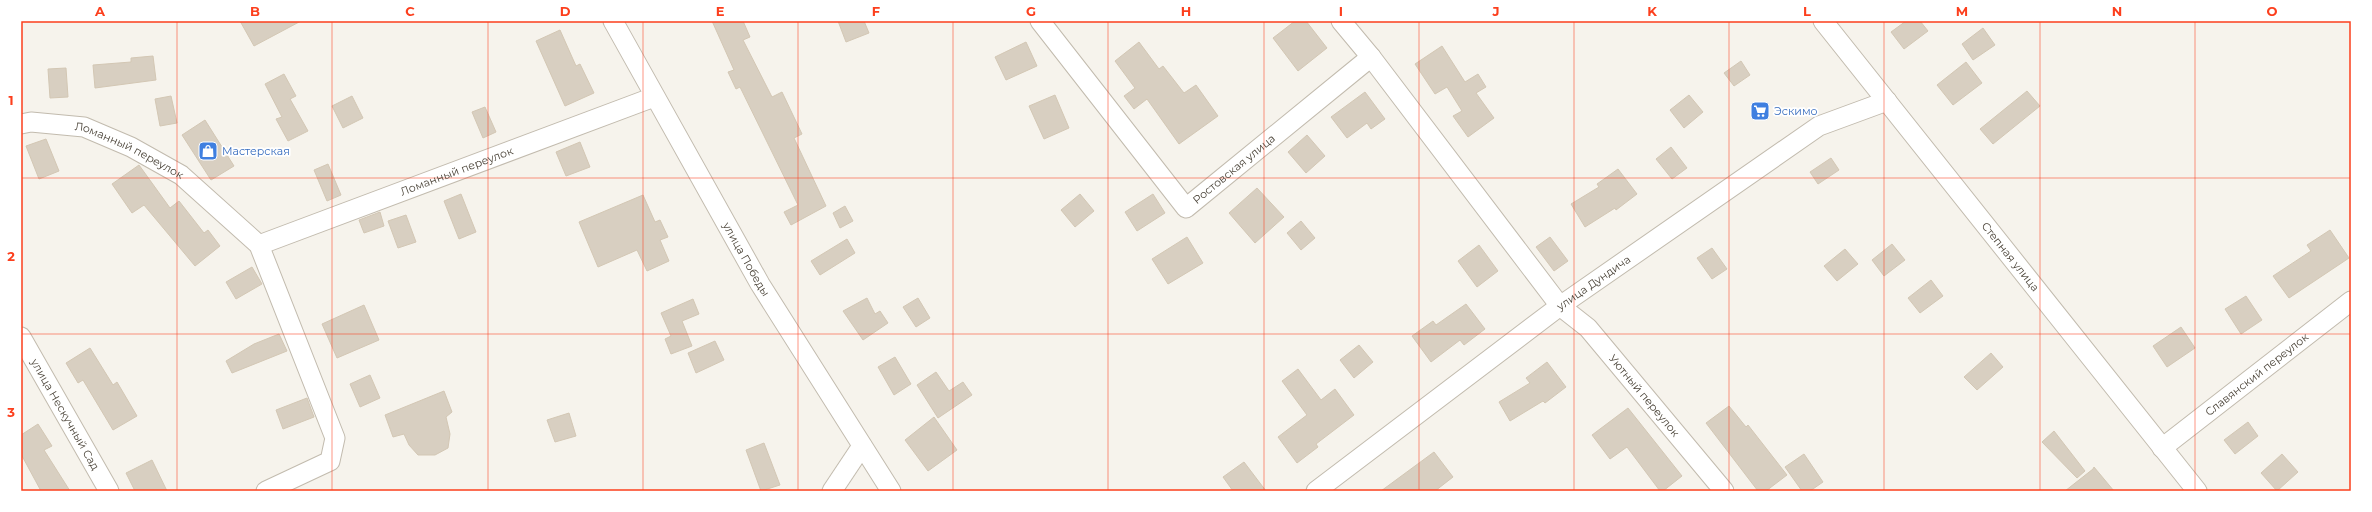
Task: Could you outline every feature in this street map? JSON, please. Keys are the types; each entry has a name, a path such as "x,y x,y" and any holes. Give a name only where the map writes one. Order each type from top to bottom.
{"street":[{"name":"улица Победы","path":"613,21 654,97 760,284 891,491"},
{"name":"Ростовская улица","path":"1040,21 1186,208 1372,56"},
{"path":"1341,21 1372,56 1560,306"},
{"name":"Степная улица","path":"1823,21 2162,448 2198,491"},
{"name":"Ломанный переулок","path":"259,245 654,97"},
{"name":"улица Дундича","path":"1316,491 1560,306 1819,126 1887,101"},
{"name":"Ломанный переулок","path":"21,124 31,122 84,127 131,147 181,175 259,245 335,438 330,461 266,491"},
{"name":"Славянский переулок","path":"2162,448 2351,301"},
{"name":"Уютный переулок","path":"1560,306 1588,328 1724,491"},
{"name":"улица Нескучный Сад","path":"21,337 109,491"},
{"path":"832,491 862,446"}],"building":[{"path":"240,21 301,21 254,46"},
{"path":"712,21 743,21 750,37 743,40 772,97 782,92 802,134 794,138 826,206 791,225 784,212 798,205 740,87 736,89 728,72 734,70"},
{"path":"838,21 864,21 869,33 846,42"},
{"path":"1295,21 1306,21 1327,48 1298,71 1273,38"},
{"path":"1906,21 1920,21 1928,31 1904,49 1891,32"},
{"path":"1983,28 1995,45 1973,60 1962,44"},
{"path":"560,30 576,66 580,64 594,93 565,106 536,41"},
{"path":"1026,42 1037,66 1006,80 995,57"},
{"path":"1139,42 1159,69 1163,66 1184,93 1196,85 1218,116 1179,144 1147,99 1134,109 1124,96 1135,88 1115,61"},
{"path":"1442,46 1465,82 1478,74 1486,87 1476,93 1494,118 1468,137 1453,116 1462,111 1447,87 1435,94 1415,64"},
{"path":"153,56 156,80 95,88 93,65 131,62 131,58"},
{"path":"1741,61 1750,75 1734,86 1724,73"},
{"path":"1966,62 1982,83 1953,105 1937,85"},
{"path":"66,68 68,97 50,98 48,69"},
{"path":"284,74 296,96 290,99 308,131 288,141 276,119 282,117 265,84"},
{"path":"2027,91 2040,106 1993,144 1980,129"},
{"path":"1365,92 1385,119 1371,129 1367,123 1347,138 1331,117"},
{"path":"1055,95 1069,128 1044,139 1029,106"},
{"path":"1689,95 1703,112 1684,128 1670,110"},
{"path":"171,96 177,123 160,126 155,99"},
{"path":"352,96 363,118 343,128 332,106"},
{"path":"485,107 496,132 483,138 472,112"},
{"name":"Мастерская","path":"205,120 234,166 211,180 182,135"},
{"path":"1307,135 1325,156 1306,173 1288,152"},
{"path":"46,139 59,171 39,179 26,146"},
{"path":"580,142 590,167 566,176 556,152"},
{"path":"1671,147 1687,168 1672,179 1656,159"},
{"path":"1831,158 1839,170 1818,184 1810,172"},
{"path":"328,164 341,195 327,201 314,170"},
{"path":"139,165 170,208 179,201 204,233 208,230 220,246 195,266 144,205 132,213 112,184"},
{"path":"1618,169 1637,194 1616,210 1615,208 1585,227 1571,204 1599,187 1597,184"},
{"path":"1257,188 1284,217 1255,243 1229,213"},
{"path":"461,194 476,232 459,239 444,201"},
{"path":"1080,194 1094,211 1075,227 1061,210"},
{"path":"1153,194 1165,213 1137,231 1125,212"},
{"path":"643,195 655,222 660,220 668,237 660,240 669,261 647,271 637,250 598,267 579,222"},
{"path":"845,206 853,221 840,228 833,213"},
{"path":"380,212 384,226 364,233 359,220"},
{"path":"406,215 416,242 398,248 388,221"},
{"path":"1301,221 1315,238 1301,250 1287,233"},
{"path":"2330,230 2349,258 2289,298 2273,276 2311,251 2307,245"},
{"path":"1187,237 1203,263 1168,284 1152,259"},
{"path":"1550,237 1568,261 1554,271 1536,247"},
{"path":"847,239 855,253 820,275 811,261"},
{"path":"1892,244 1905,260 1884,276 1872,260"},
{"path":"1479,245 1498,271 1477,287 1458,261"},
{"path":"1712,248 1727,269 1712,279 1697,258"},
{"path":"1845,249 1858,264 1837,281 1824,266"},
{"path":"252,267 262,284 236,299 226,282"},
{"path":"1931,280 1943,296 1920,313 1908,298"},
{"path":"2246,296 2262,320 2241,334 2225,309"},
{"path":"867,298 875,314 880,311 888,323 863,340 843,311"},
{"path":"918,298 930,318 916,327 903,307"},
{"path":"693,299 699,314 682,321 692,346 671,354 665,339 671,336 661,313"},
{"path":"1466,304 1485,329 1464,345 1460,340 1431,362 1412,336 1433,321 1436,325"},
{"path":"364,305 379,340 337,358 322,324"},
{"path":"2181,327 2195,348 2167,367 2153,346"},
{"path":"279,334 287,351 232,373 226,361 254,344"},
{"path":"715,341 724,360 696,373 688,353"},
{"path":"1359,345 1373,362 1354,378 1340,360"},
{"path":"90,348 113,385 117,382 137,416 113,430 83,380 78,383 66,363"},
{"path":"1991,353 2003,367 1977,390 1964,377"},
{"path":"895,357 911,384 894,395 878,367"},
{"path":"1547,362 1566,387 1545,403 1543,401 1510,421 1499,402 1530,383 1526,378"},
{"path":"1298,369 1321,400 1335,389 1354,415 1316,444 1318,447 1297,463 1278,437 1307,415 1282,381"},
{"path":"936,372 949,391 963,382 972,395 938,418 917,385"},
{"path":"370,375 380,398 360,407 350,384"},
{"path":"444,391 452,412 446,417 450,434 448,448 435,455 418,455 409,445 404,434 393,437 385,415"},
{"path":"307,398 314,417 283,429 276,410"},
{"path":"1729,406 1746,427 1748,425 1787,475 1766,491 1758,491 1706,423"},
{"path":"1628,408 1682,476 1663,491 1660,491 1627,447 1610,459 1592,435"},
{"path":"569,413 576,436 555,442 547,420"},
{"path":"934,417 957,450 928,471 905,440"},
{"path":"2248,422 2258,436 2235,454 2224,440"},
{"path":"38,424 52,446 44,450 70,491 41,491 21,454 21,435"},
{"path":"2054,431 2085,471 2077,478 2042,442"},
{"path":"764,443 780,485 761,491 746,450"},
{"path":"1434,452 1453,477 1435,491 1381,491"},
{"path":"1804,454 1823,482 1810,491 1802,491 1785,467"},
{"path":"2282,454 2298,472 2277,491 2261,473"},
{"path":"152,460 167,491 135,491 126,473"},
{"path":"1244,462 1266,491 1233,491 1223,477"},
{"path":"2094,467 2114,491 2065,491 2093,469"}],"place":[{"name":"Эскимо","path":"1760,111"},
{"name":"Мастерская","path":"208,151"}]}
